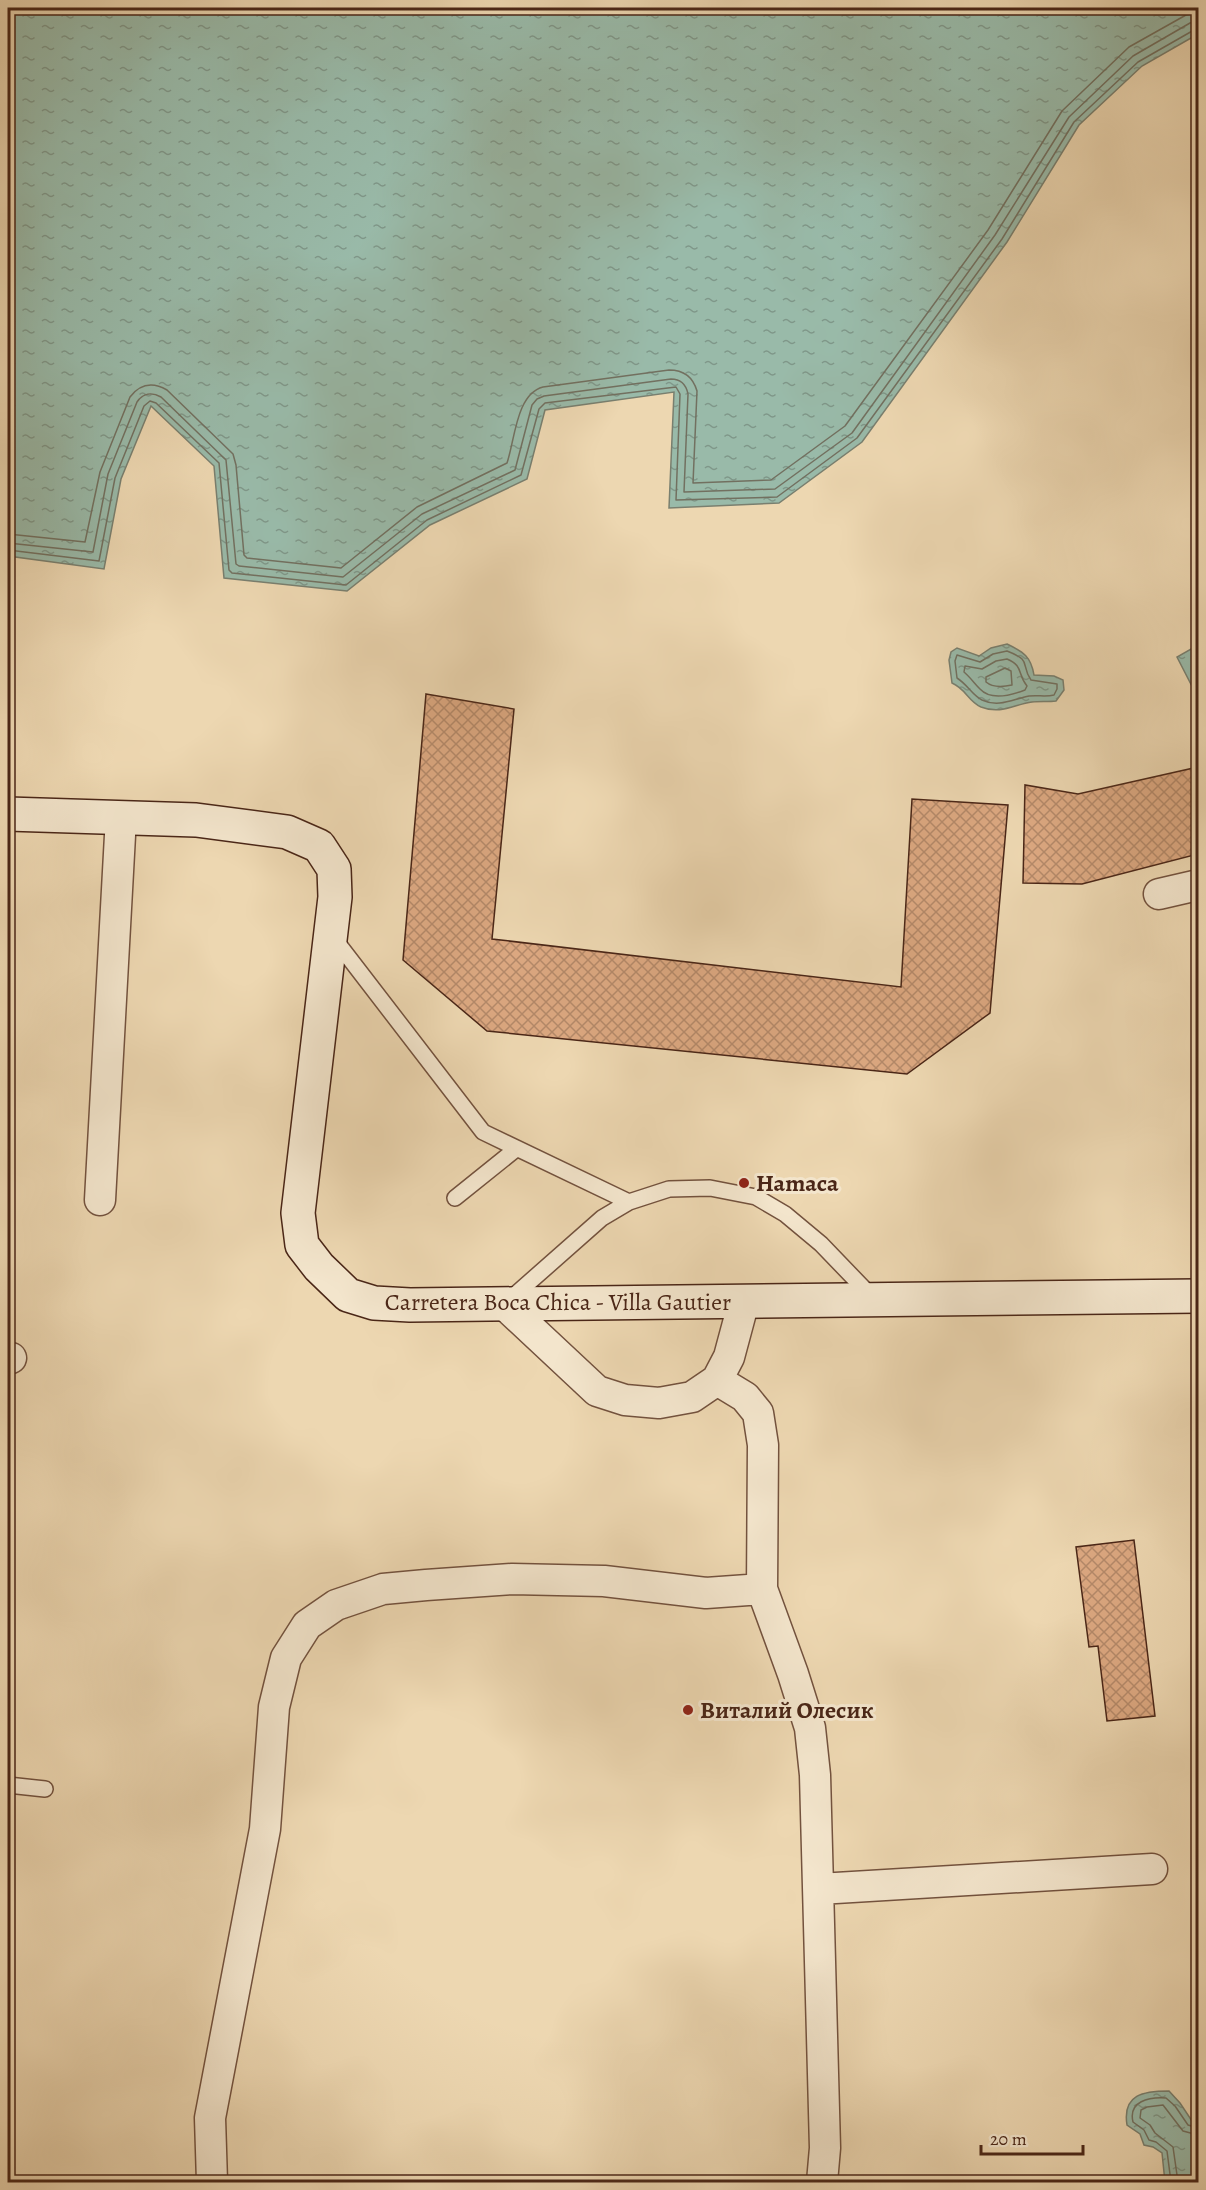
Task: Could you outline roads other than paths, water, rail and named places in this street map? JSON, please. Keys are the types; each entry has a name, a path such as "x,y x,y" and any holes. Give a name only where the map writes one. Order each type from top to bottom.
{"main road":[{"name":"Carretera Boca Chica - Villa Gautier","path":"8,814 196,820 287,832 319,846 334,869 335,897 297,1213 302,1245 319,1267 348,1295 374,1303 410,1305 1198,1296"}],"street":[{"path":"100,1200 121,817"},
{"path":"1159,894 1198,885"},
{"path":"504,1304 564,1363 597,1391 625,1400 659,1403 692,1397 717,1380 729,1357 744,1301"},
{"path":"717,1380 745,1397 758,1413 763,1445 762,1589 810,1728 815,1774 819,1889 825,2148 822,2182"},
{"path":"212,2182 210,2118 265,1829 274,1707 286,1658 307,1625 336,1605 383,1589 426,1585 512,1579 604,1581 706,1593 762,1589"},
{"path":"819,1889 1152,1869"}],"lane":[{"path":"331,935 483,1132 629,1202"},
{"path":"455,1198 516,1149"},
{"path":"504,1304 602,1218 629,1202 669,1190 710,1188 756,1197 785,1214 821,1244 874,1300"},
{"path":"8,1785 45,1789"}],"water":[{"path":"8,8 1198,8 1198,34 1142,66 1079,125 1007,242 862,442 779,503 669,508 674,392 545,410 527,479 430,525 347,591 224,578 214,466 151,406 121,479 104,569 8,556"},
{"path":"1007,644 1026,656 1034,675 1054,676 1063,680 1064,690 1056,701 1032,702 995,710 988,709 973,702 961,688 952,683 949,660 951,652 957,648 979,656 991,648"},
{"path":"1198,645 1198,698 1177,657"},
{"path":"1169,2091 1192,2121 1198,2122 1198,2182 1165,2182 1162,2153 1153,2147 1144,2145 1140,2134 1127,2125 1128,2107 1137,2096"}],"place":[{"name":"Hamaca","path":"744,1183"},
{"name":"Виталий Олесик","path":"688,1710"}]}
